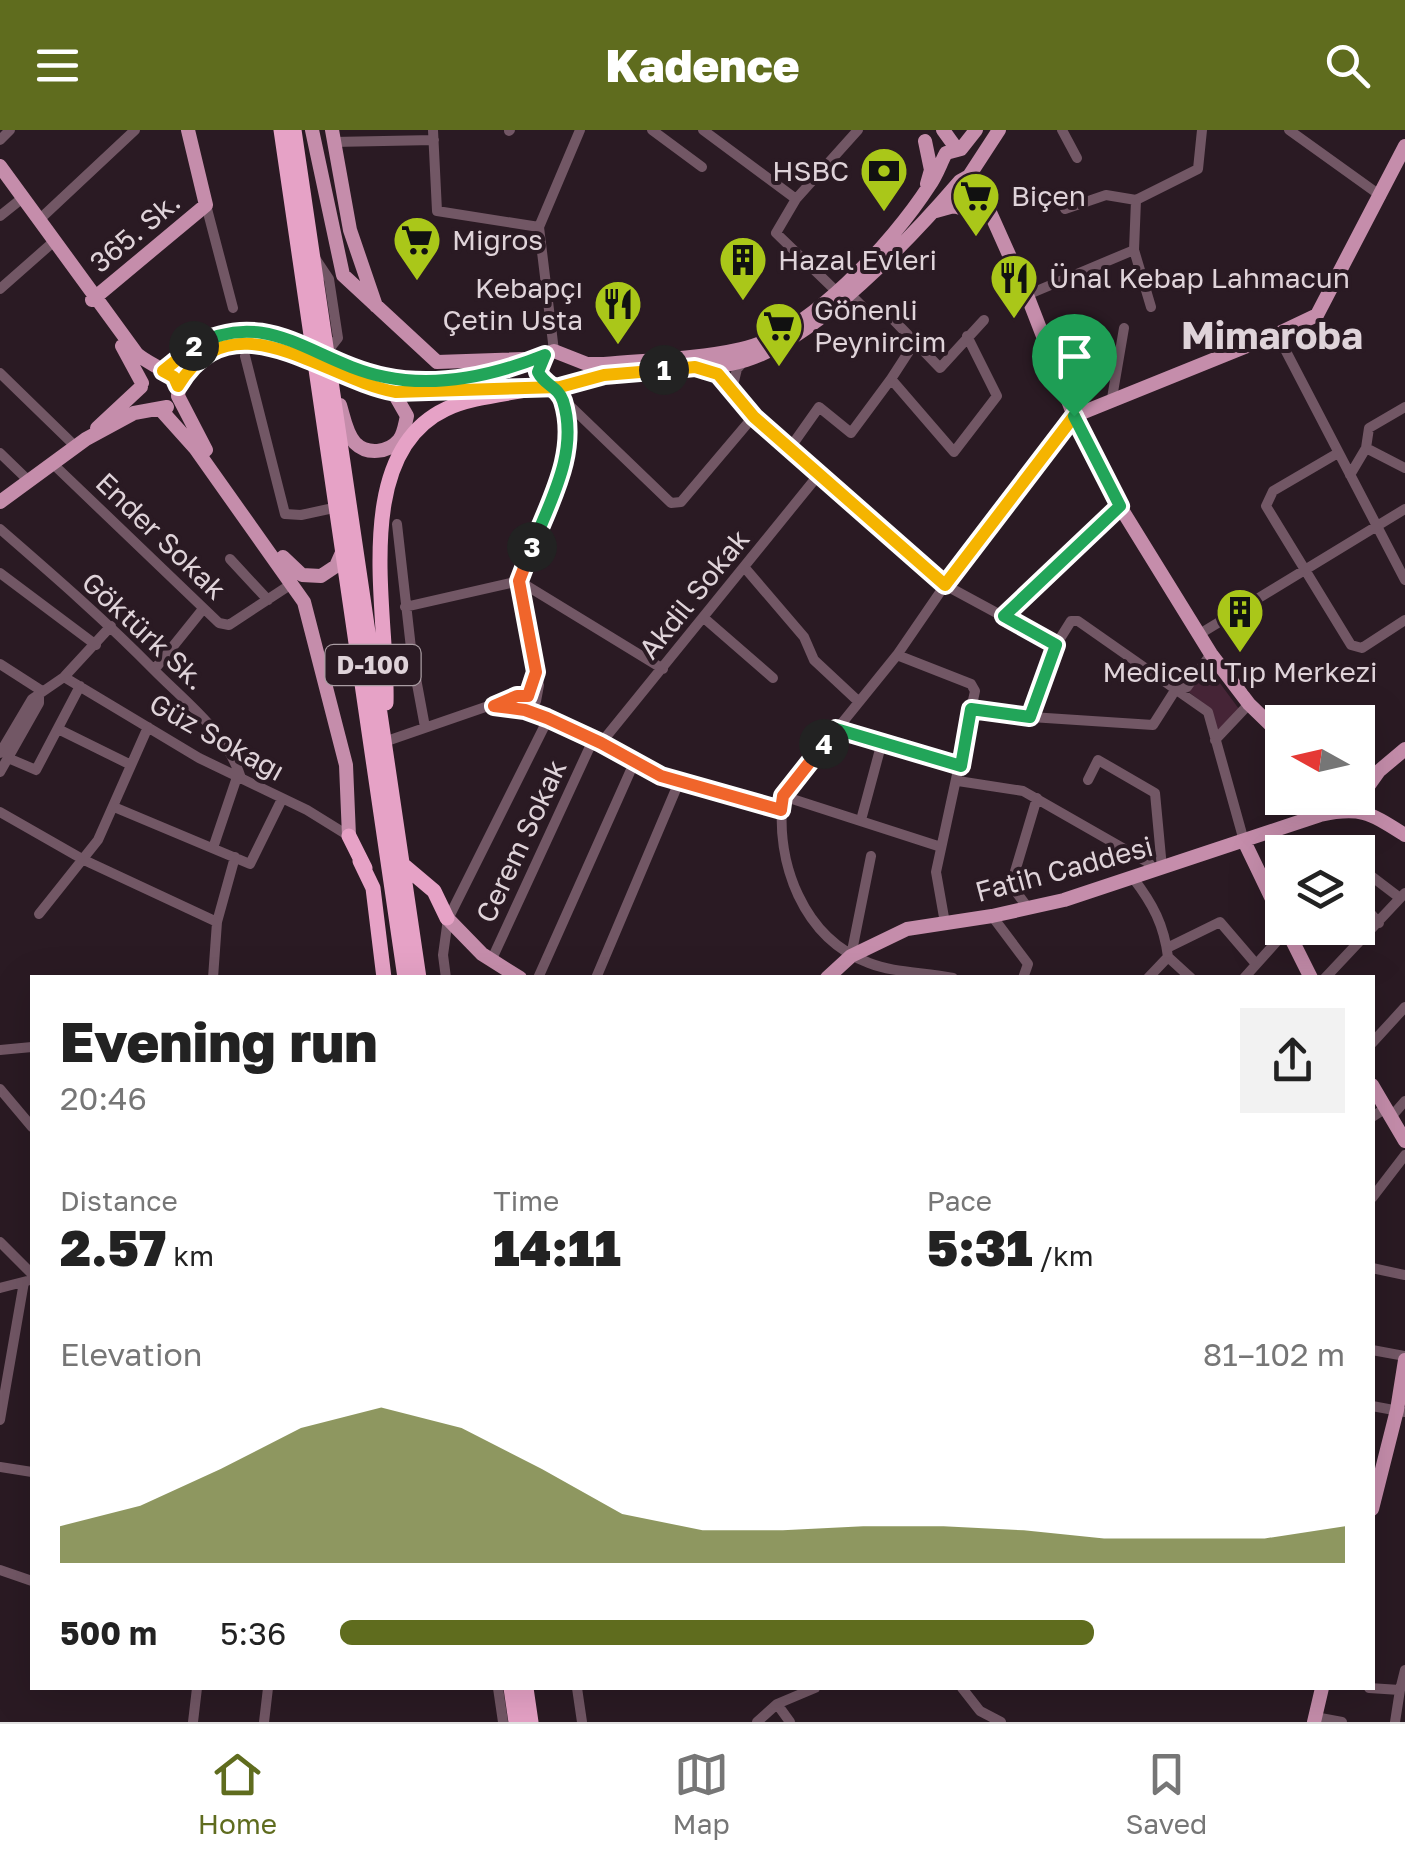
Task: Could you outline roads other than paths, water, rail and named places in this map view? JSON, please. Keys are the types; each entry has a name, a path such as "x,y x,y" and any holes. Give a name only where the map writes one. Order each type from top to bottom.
{"highway":[{"name":"D-100","path":"281,130 406,975"},
{"name":"D-100","path":"294,130 419,975"},
{"path":"384,742 388,663 380,526 393,469 416,433 441,411 536,388"},
{"path":"349,836 364,848 378,844 384,836"},
{"path":"349,836 373,888 384,975"},
{"path":"360,861 393,892"},
{"path":"402,864 434,891 448,918"},
{"path":"410,919 423,914 448,918"},
{"path":"512,1690 516,1722"},
{"path":"526,1690 531,1722"}],"main road":[{"path":"188,130 206,205"},
{"path":"312,130 342,272 436,362 551,356 587,364 743,349 795,326 843,292 921,199 946,153 958,149 976,130"},
{"path":"942,130 958,149 969,154 967,175 990,217"},
{"path":"922,135 950,179 967,175"},
{"path":"921,199 931,170 922,135"},
{"path":"332,136 350,230 376,306"},
{"path":"386,390 562,390 604,375 744,361 799,336 967,175 995,136"},
{"path":"983,200 995,136"},
{"path":"1074,416 1317,315 1405,146"},
{"path":"0,166 94,299 126,352 141,385 142,398 158,408 194,448 304,602 341,738 348,782 349,836"},
{"path":"0,174 138,354 174,377 202,444 291,567 302,574 321,576 336,566 344,548"},
{"path":"967,175 983,200 1027,295 1074,416 1120,506 1211,654 1265,720"},
{"name":"365. Sk.","path":"94,299 206,205"},
{"path":"926,216 954,206 990,217"},
{"path":"81,442 148,374 161,371 194,346 224,331 248,330 358,375 395,396 407,416 399,440 384,450 366,450 351,438 330,382"},
{"path":"1,499 81,442 124,417 172,404 200,356 248,342 287,346"},
{"path":"551,356 538,372 544,383 562,390"},
{"path":"358,375 451,380 482,376 551,356 575,367 562,390"},
{"path":"1375,775 1405,749"},
{"path":"1375,812 1378,817"},
{"name":"Fatih Caddesi","path":"831,975 851,956 886,937 944,922 1028,908 1134,878 1320,815"},
{"path":"1373,815 1405,835"},
{"path":"1244,841 1265,884"},
{"path":"448,918 467,941 515,975"},
{"path":"1294,945 1310,975"},
{"path":"1383,1114 1405,1141"},
{"path":"1375,1499 1401,1412 1405,1358"},
{"path":"1314,1719 1321,1690"}],"street":[{"path":"0,140 10,130"},
{"path":"40,218 135,130"},
{"path":"551,356 539,227 580,130"},
{"path":"652,130 702,166"},
{"path":"703,130 796,200"},
{"path":"858,130 796,200 776,233 873,317 883,309 940,368 984,320"},
{"path":"1062,130 1077,158"},
{"path":"1066,209 1106,195 1136,200 1189,176 1198,168 1202,130"},
{"path":"1290,130 1381,196"},
{"path":"332,136 434,135 437,210 539,227"},
{"path":"0,216 20,200"},
{"path":"1136,200 1134,250 1151,306"},
{"path":"206,205 233,308"},
{"path":"0,289 50,244"},
{"path":"1027,295 1134,250"},
{"path":"1112,398 1124,328"},
{"path":"1277,334 1405,580"},
{"path":"890,379 954,452 997,396 965,338"},
{"path":"790,448 819,406 851,434 915,342"},
{"path":"245,356 285,514 301,516 338,507"},
{"path":"732,389 737,369 744,361"},
{"path":"695,367 718,374 754,417 945,585 1056,645"},
{"path":"0,373 81,442"},
{"path":"562,390 671,503 680,502 754,417"},
{"path":"530,703 536,672 519,581 568,454 562,390"},
{"path":"1350,475 1366,448 1368,428 1405,407"},
{"path":"927,975 873,965 851,956 822,935 801,902 788,865 781,810 783,796 897,655 945,585 1074,416"},
{"path":"1366,448 1405,468"},
{"path":"0,453 30,482"},
{"path":"1338,453 1273,491 1266,506 1351,645 1362,648 1405,620"},
{"name":"Ender Sokak","path":"52,463 220,624 229,625 293,583"},
{"name":"Akdil Sokak","path":"597,741 663,669 820,473"},
{"path":"1004,616 1120,506"},
{"path":"1198,634 1405,509"},
{"path":"397,524 405,607 425,727"},
{"name":"Göktürk Sk.","path":"0,529 111,626 218,732 233,753 239,777"},
{"path":"230,558 268,600"},
{"path":"745,568 804,637 814,660 858,702"},
{"path":"0,573 96,645"},
{"path":"405,607 519,581 663,669"},
{"path":"154,670 202,609"},
{"path":"704,618 772,678"},
{"path":"1030,717 1056,645 1071,621 1078,621 1208,712 1244,841"},
{"path":"0,772 32,699 64,678 111,626"},
{"path":"971,709 1153,725 1174,692 1187,687 1211,654"},
{"path":"897,655 971,684 975,691 936,872 944,922"},
{"path":"0,664 41,694"},
{"name":"Güz Sokağı","path":"64,678 349,836"},
{"path":"4,756 36,770 80,686"},
{"path":"384,742 517,696 548,718 634,763 679,782 781,810"},
{"path":"1215,740 1249,704"},
{"path":"445,975 442,955 448,918 548,718"},
{"path":"39,914 84,860 114,807 148,727"},
{"path":"58,729 130,765"},
{"path":"836,729 961,766"},
{"name":"Cerem Sokak","path":"491,961 597,741"},
{"path":"861,820 882,742"},
{"path":"1088,780 1098,760 1155,793 1158,870"},
{"path":"539,975 634,763"},
{"path":"213,848 239,777"},
{"path":"958,781 1022,791 1158,870"},
{"path":"597,975 679,782"},
{"path":"783,796 941,847"},
{"path":"114,807 250,864 282,798"},
{"path":"1028,908 1011,885 1037,798"},
{"path":"0,812 84,860 217,922"},
{"path":"851,956 871,856"},
{"path":"213,975 217,922 235,858"},
{"path":"1328,975 1403,895 1375,877"},
{"path":"1134,878 1153,904 1165,931 1167,952 1187,975"},
{"path":"992,916 1028,964 1024,975"},
{"path":"1375,918 1379,922"},
{"path":"1150,975 1167,952 1220,922 1256,964"},
{"path":"1247,975 1270,945"},
{"path":"1375,1040 1403,1012"},
{"path":"0,1050 30,1047"},
{"path":"0,1088 30,1126"},
{"path":"1383,1114 1405,1101"},
{"path":"1375,1194 1405,1154"},
{"path":"0,1242 30,1278"},
{"path":"1375,1269 1405,1275"},
{"path":"0,1288 30,1278"},
{"path":"0,1420 30,1278"},
{"path":"1375,1351 1405,1358"},
{"path":"1375,1407 1401,1412"},
{"path":"0,1467 30,1472"},
{"path":"0,1570 30,1580"},
{"path":"1395,1722 1405,1670"},
{"path":"1375,1688 1400,1690"},
{"path":"192,1722 198,1690"},
{"path":"264,1722 268,1690"},
{"path":"498,1690 503,1722"},
{"path":"577,1690 582,1722"},
{"path":"757,1722 777,1704 810,1690"},
{"path":"964,1690 980,1711 1001,1722"},
{"path":"777,1704 790,1722"},
{"path":"1314,1719 1342,1722"}],"place":[{"name":"HSBC","path":"884,214"},
{"name":"Biçen","path":"976,238"},
{"name":"Migros","path":"417,282"},
{"name":"Hazal Evleri","path":"743,302"},
{"name":"Ünal Kebap Lahmacun","path":"1014,320"},
{"name":"Kebapçı Çetin Usta","path":"618,346"},
{"name":"Gönenli Peynircim","path":"779,368"},
{"name":"Medicell Tıp Merkezi","path":"1240,654"}],"district":[{"name":"Mimaroba","path":"1272,336"}]}
